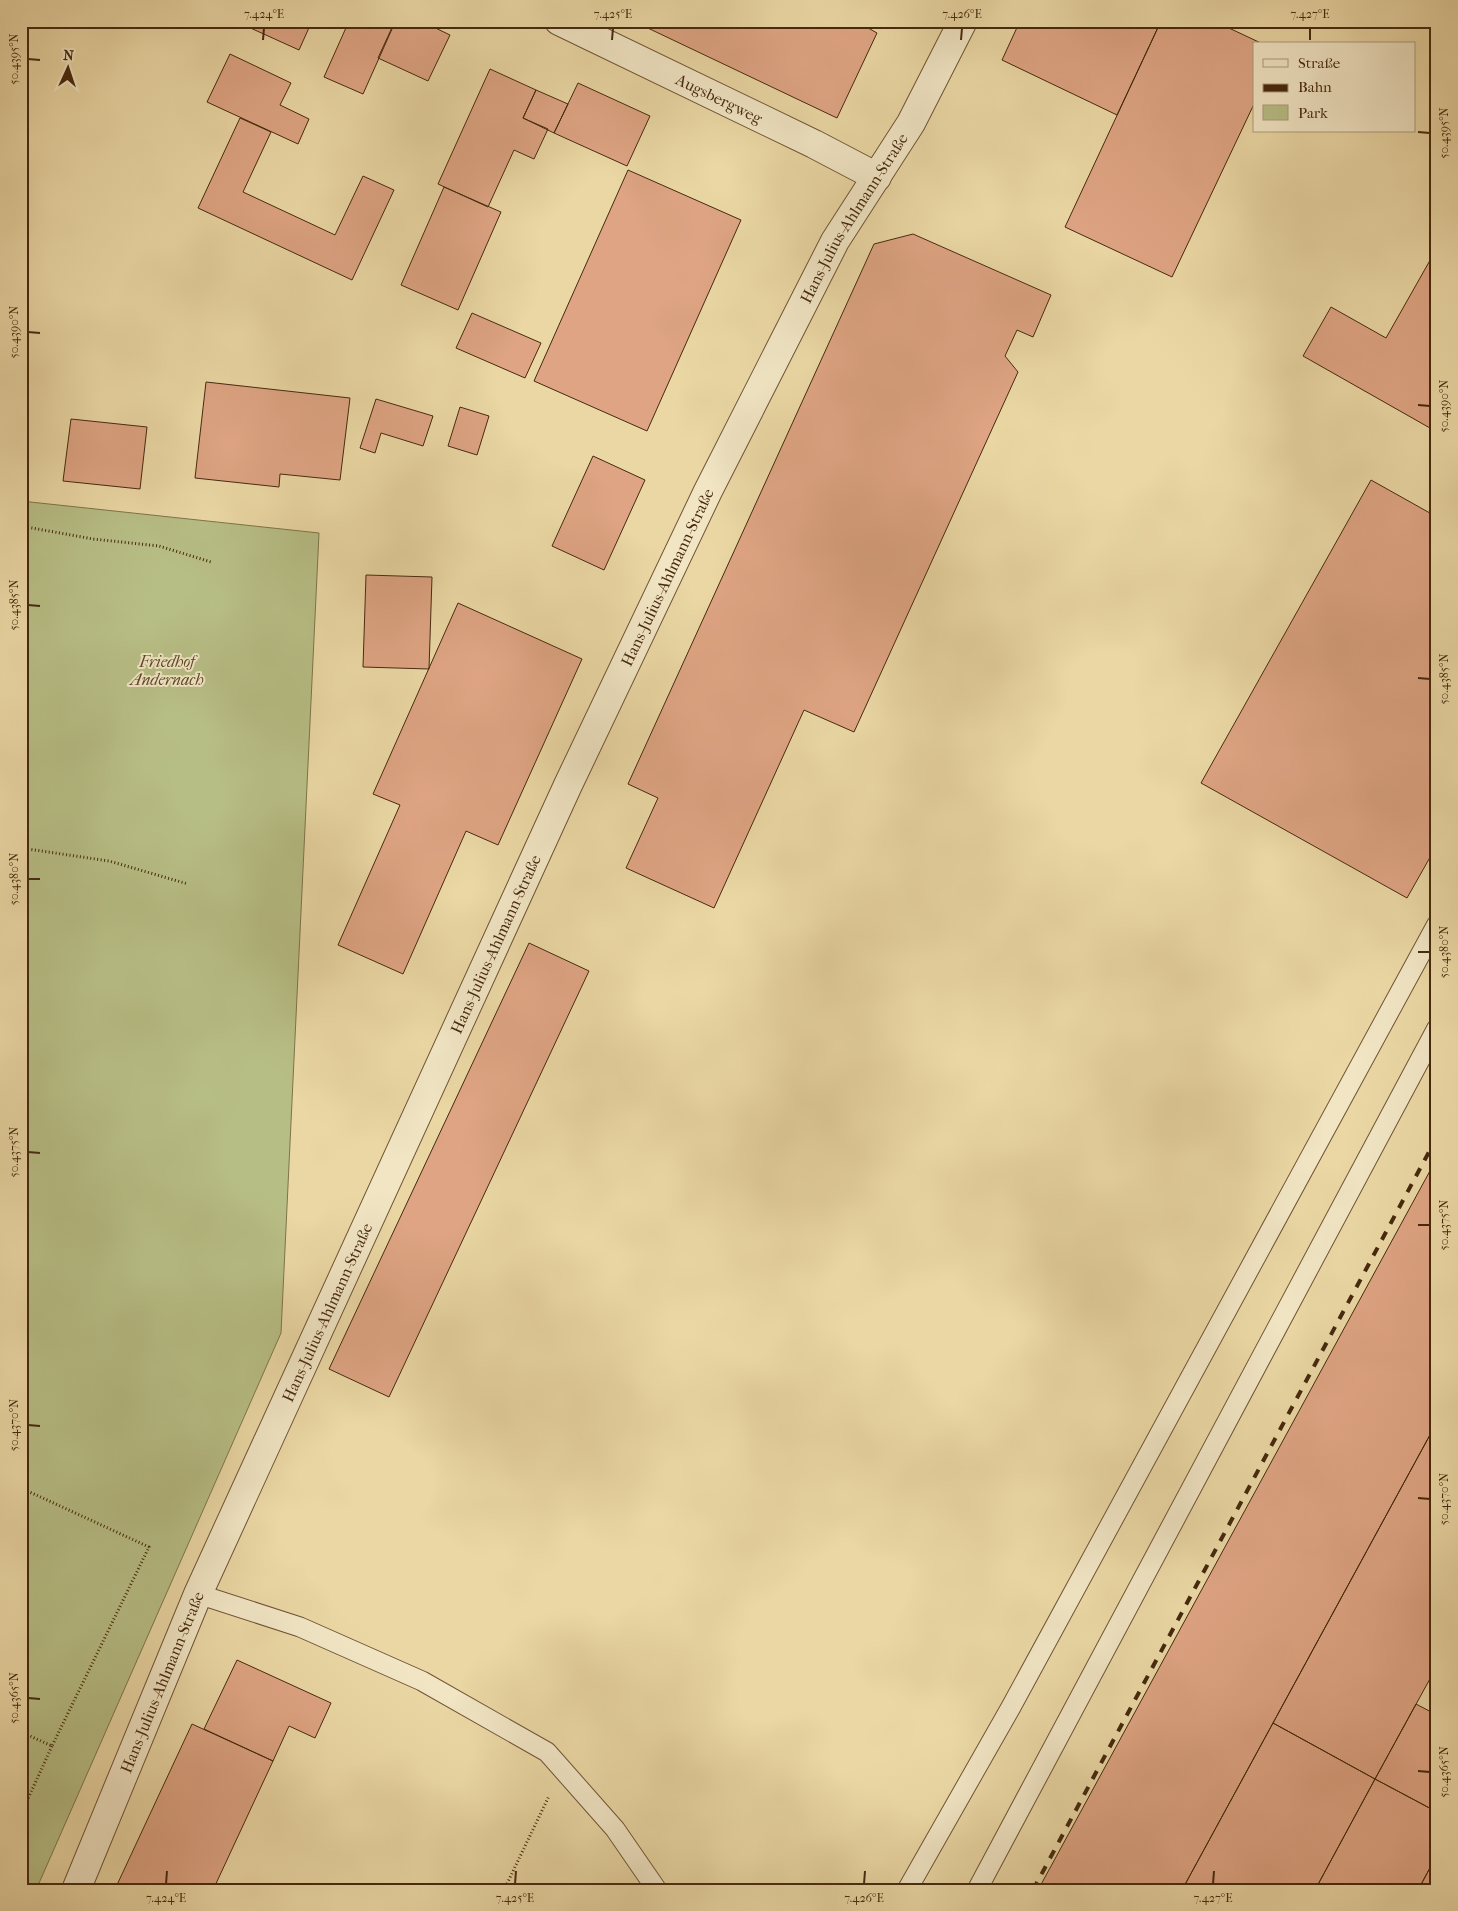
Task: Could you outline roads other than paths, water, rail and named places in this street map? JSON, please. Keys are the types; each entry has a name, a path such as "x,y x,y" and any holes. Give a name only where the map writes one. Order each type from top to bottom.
{"street":[{"name":"Augsbergweg","path":"559,21 814,144 877,177"},
{"name":"Hans-Julius-Ahlmann-Straße","path":"76,1890 198,1594 568,785 708,491 835,241 911,123 963,21"}],"lane":[{"path":"907,1890 1011,1707 1437,924"},
{"path":"977,1890 1437,1028"},
{"path":"198,1594 300,1627 422,1681 547,1752 615,1829 657,1890"}],"railway":[{"path":"1033,1890 1437,1137"}],"park label":[{"name":"Friedhof Andernach","path":"167,670"}]}
